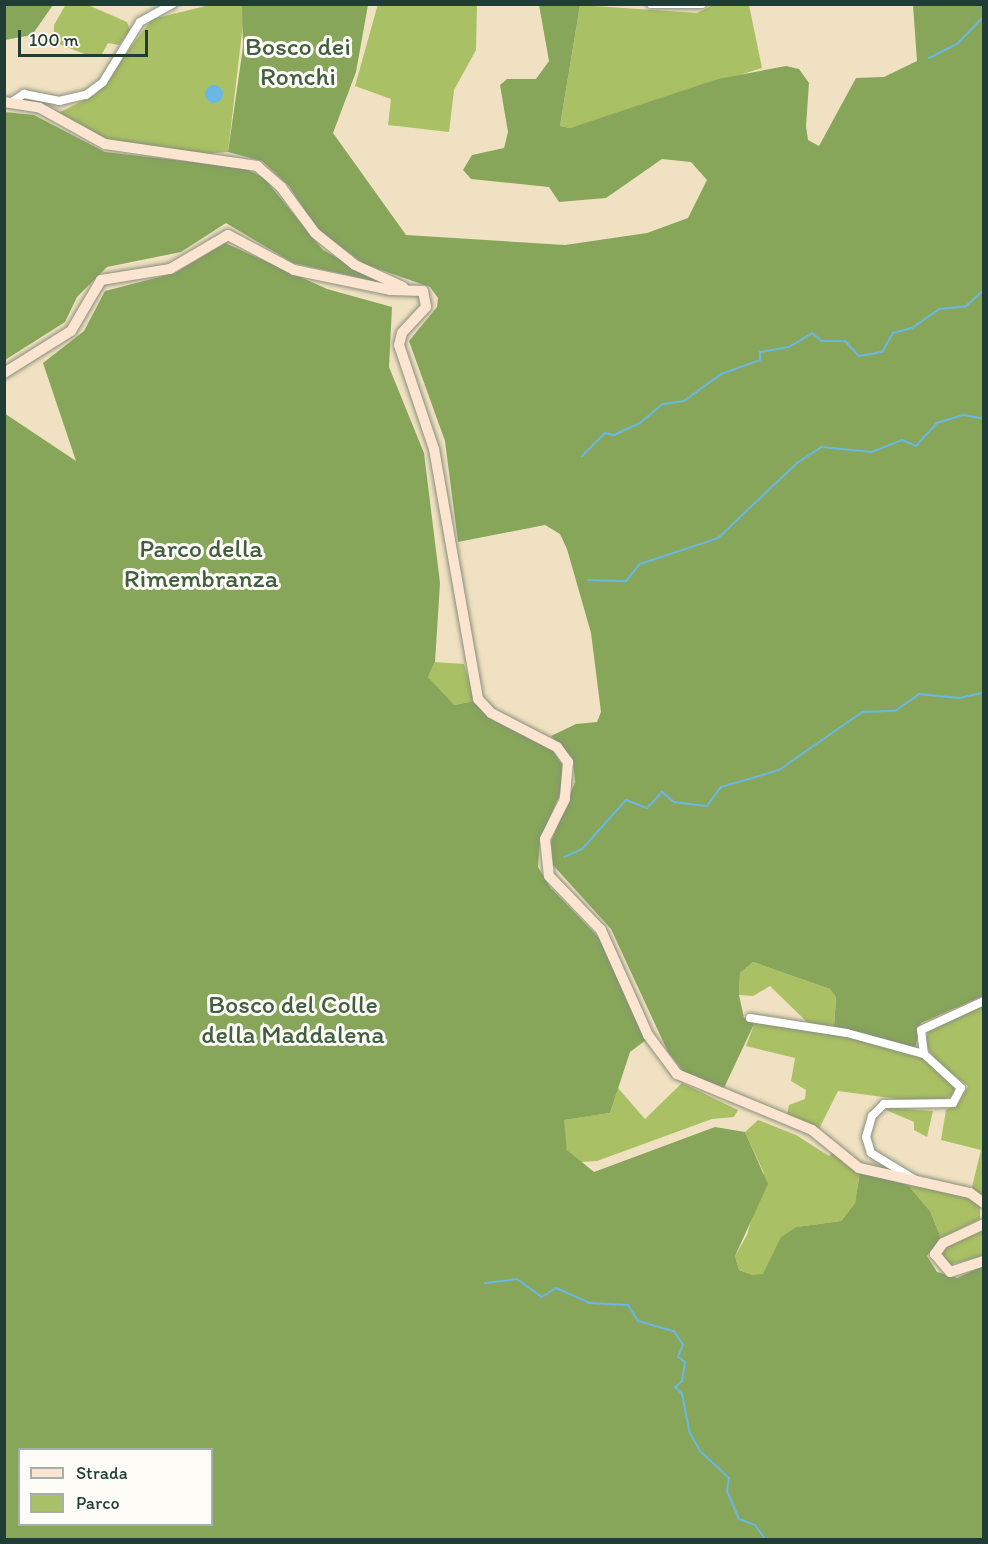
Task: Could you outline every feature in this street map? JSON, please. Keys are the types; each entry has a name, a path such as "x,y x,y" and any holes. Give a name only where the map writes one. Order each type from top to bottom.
{"street":[{"path":"7,103 24,94 59,101 86,95 102,82 140,22 173,4"},
{"path":"651,4 702,4"},
{"path":"7,103 40,108 105,144 257,166 281,187 315,233 356,265 426,295 426,307 402,333 399,345 434,449 478,699 491,713 557,747 567,762 564,799 545,840 549,876 601,930 648,1035 677,1074 812,1130 860,1168 970,1193 984,1203"},
{"path":"4,373 71,331 101,280 170,269 228,235 286,267 391,290 403,287"},
{"path":"924,1054 920,1037 925,1025 984,1001"},
{"path":"750,1018 847,1033 924,1054 956,1081 957,1098 936,1107 879,1106 866,1137 871,1153 918,1182"},
{"path":"984,1224 943,1243 935,1254 950,1272 984,1261"}],"green space":[{"path":"5,4 53,5 32,35 5,40"},
{"path":"66,4 88,5 127,22 130,30 119,45 108,43 101,56 92,57 54,42 54,25"},
{"path":"378,4 477,5 476,50 454,90 449,132 388,125 391,99 355,86"},
{"path":"210,5 242,5 244,15 228,152 204,154 103,139 58,113 95,95 152,19"},
{"name":"Bosco dei Ronchi","path":"242,5 368,5 356,72 333,133 406,235 565,245 647,233 688,218 707,180 691,162 662,159 606,198 559,202 549,187 471,179 463,170 472,155 504,148 508,132 500,85 507,79 536,79 549,61 539,5 580,5 560,126 570,128 718,79 786,66 799,69 809,83 806,126 808,140 819,146 856,78 884,77 917,61 913,5 983,5 983,996 921,1023 915,1049 834,1028 836,997 830,989 753,962 740,973 739,995 744,1018 755,1022 723,1090 684,1072 668,1052 611,929 553,865 551,842 575,782 573,759 551,736 576,724 597,722 601,712 591,633 567,549 560,534 545,525 458,542 445,441 409,341 437,307 438,298 430,287 364,264 317,229 289,186 262,161 228,152 243,47"},
{"path":"580,5 697,13 713,5 749,5 762,68 570,128 560,126"},
{"path":"5,112 34,115 105,152 244,168 264,178 323,250 384,283 293,263 226,223 181,252 107,267 77,297 65,322 5,360"},
{"name":"Bosco del Colle della Maddalena","path":"225,243 327,289 392,307 389,367 424,453 440,583 435,662 428,677 454,705 475,701 491,719 553,751 563,766 563,787 540,840 538,867 550,887 601,940 646,1040 630,1052 610,1113 564,1120 567,1150 594,1172 715,1127 745,1132 768,1184 735,1256 739,1270 753,1275 763,1274 781,1237 796,1227 841,1221 855,1203 860,1172 908,1185 930,1211 941,1238 927,1256 937,1272 957,1278 983,1266 983,1539 5,1539 4,413 76,461 43,363 84,331 105,291 175,273"},
{"path":"435,662 464,664 475,701 454,705 440,695 428,677"},
{"path":"753,962 830,989 836,996 834,1028 809,1024 770,986 753,996 739,995 740,973"},
{"path":"983,1005 983,1197 971,1191 981,1150 941,1140 946,1110 958,1104 968,1086 937,1062 925,1044 930,1027"},
{"path":"755,1022 855,1037 919,1056 954,1084 954,1094 936,1104 838,1091 819,1129 787,1115 789,1105 805,1099 806,1090 791,1081 795,1058 746,1046"},
{"path":"682,1083 738,1110 734,1117 712,1119 597,1161 581,1162 567,1150 563,1120 610,1113 618,1088 645,1119"},
{"path":"890,1108 933,1111 927,1137 914,1130 914,1122 886,1110"},
{"path":"758,1120 796,1135 829,1156 833,1152 860,1172 855,1203 841,1221 796,1227 763,1275 753,1275 739,1270 735,1256 747,1235 764,1173 745,1132"},
{"path":"908,1185 966,1197 980,1205 980,1219 941,1238 930,1211"},
{"path":"983,1230 983,1256 948,1265 942,1254 947,1247"}],"water":[{"path":"214,85 220,88 223,94 220,100 214,103 208,100 205,94 208,88"}],"waterway":[{"path":"929,58 958,43 984,16"},
{"path":"582,456 605,433 614,435 640,423 663,404 684,401 721,374 760,360 760,352 789,347 812,333 822,341 845,341 859,356 882,352 893,333 912,328 939,309 966,306 984,290"},
{"path":"588,580 626,581 640,564 718,538 797,463 822,447 871,452 902,440 916,446 937,423 964,415 984,419"},
{"path":"564,857 582,849 626,800 647,808 662,792 674,802 707,806 721,787 779,770 862,712 895,711 919,694 959,698 982,693"},
{"path":"485,1283 517,1279 542,1297 556,1288 589,1303 628,1305 638,1321 674,1331 683,1345 678,1357 685,1362 682,1381 675,1387 682,1394 689,1431 700,1451 729,1478 727,1491 739,1519 755,1525 766,1540"}],"park label":[{"name":"Parco della Rimembranza","path":"201,564"}]}
